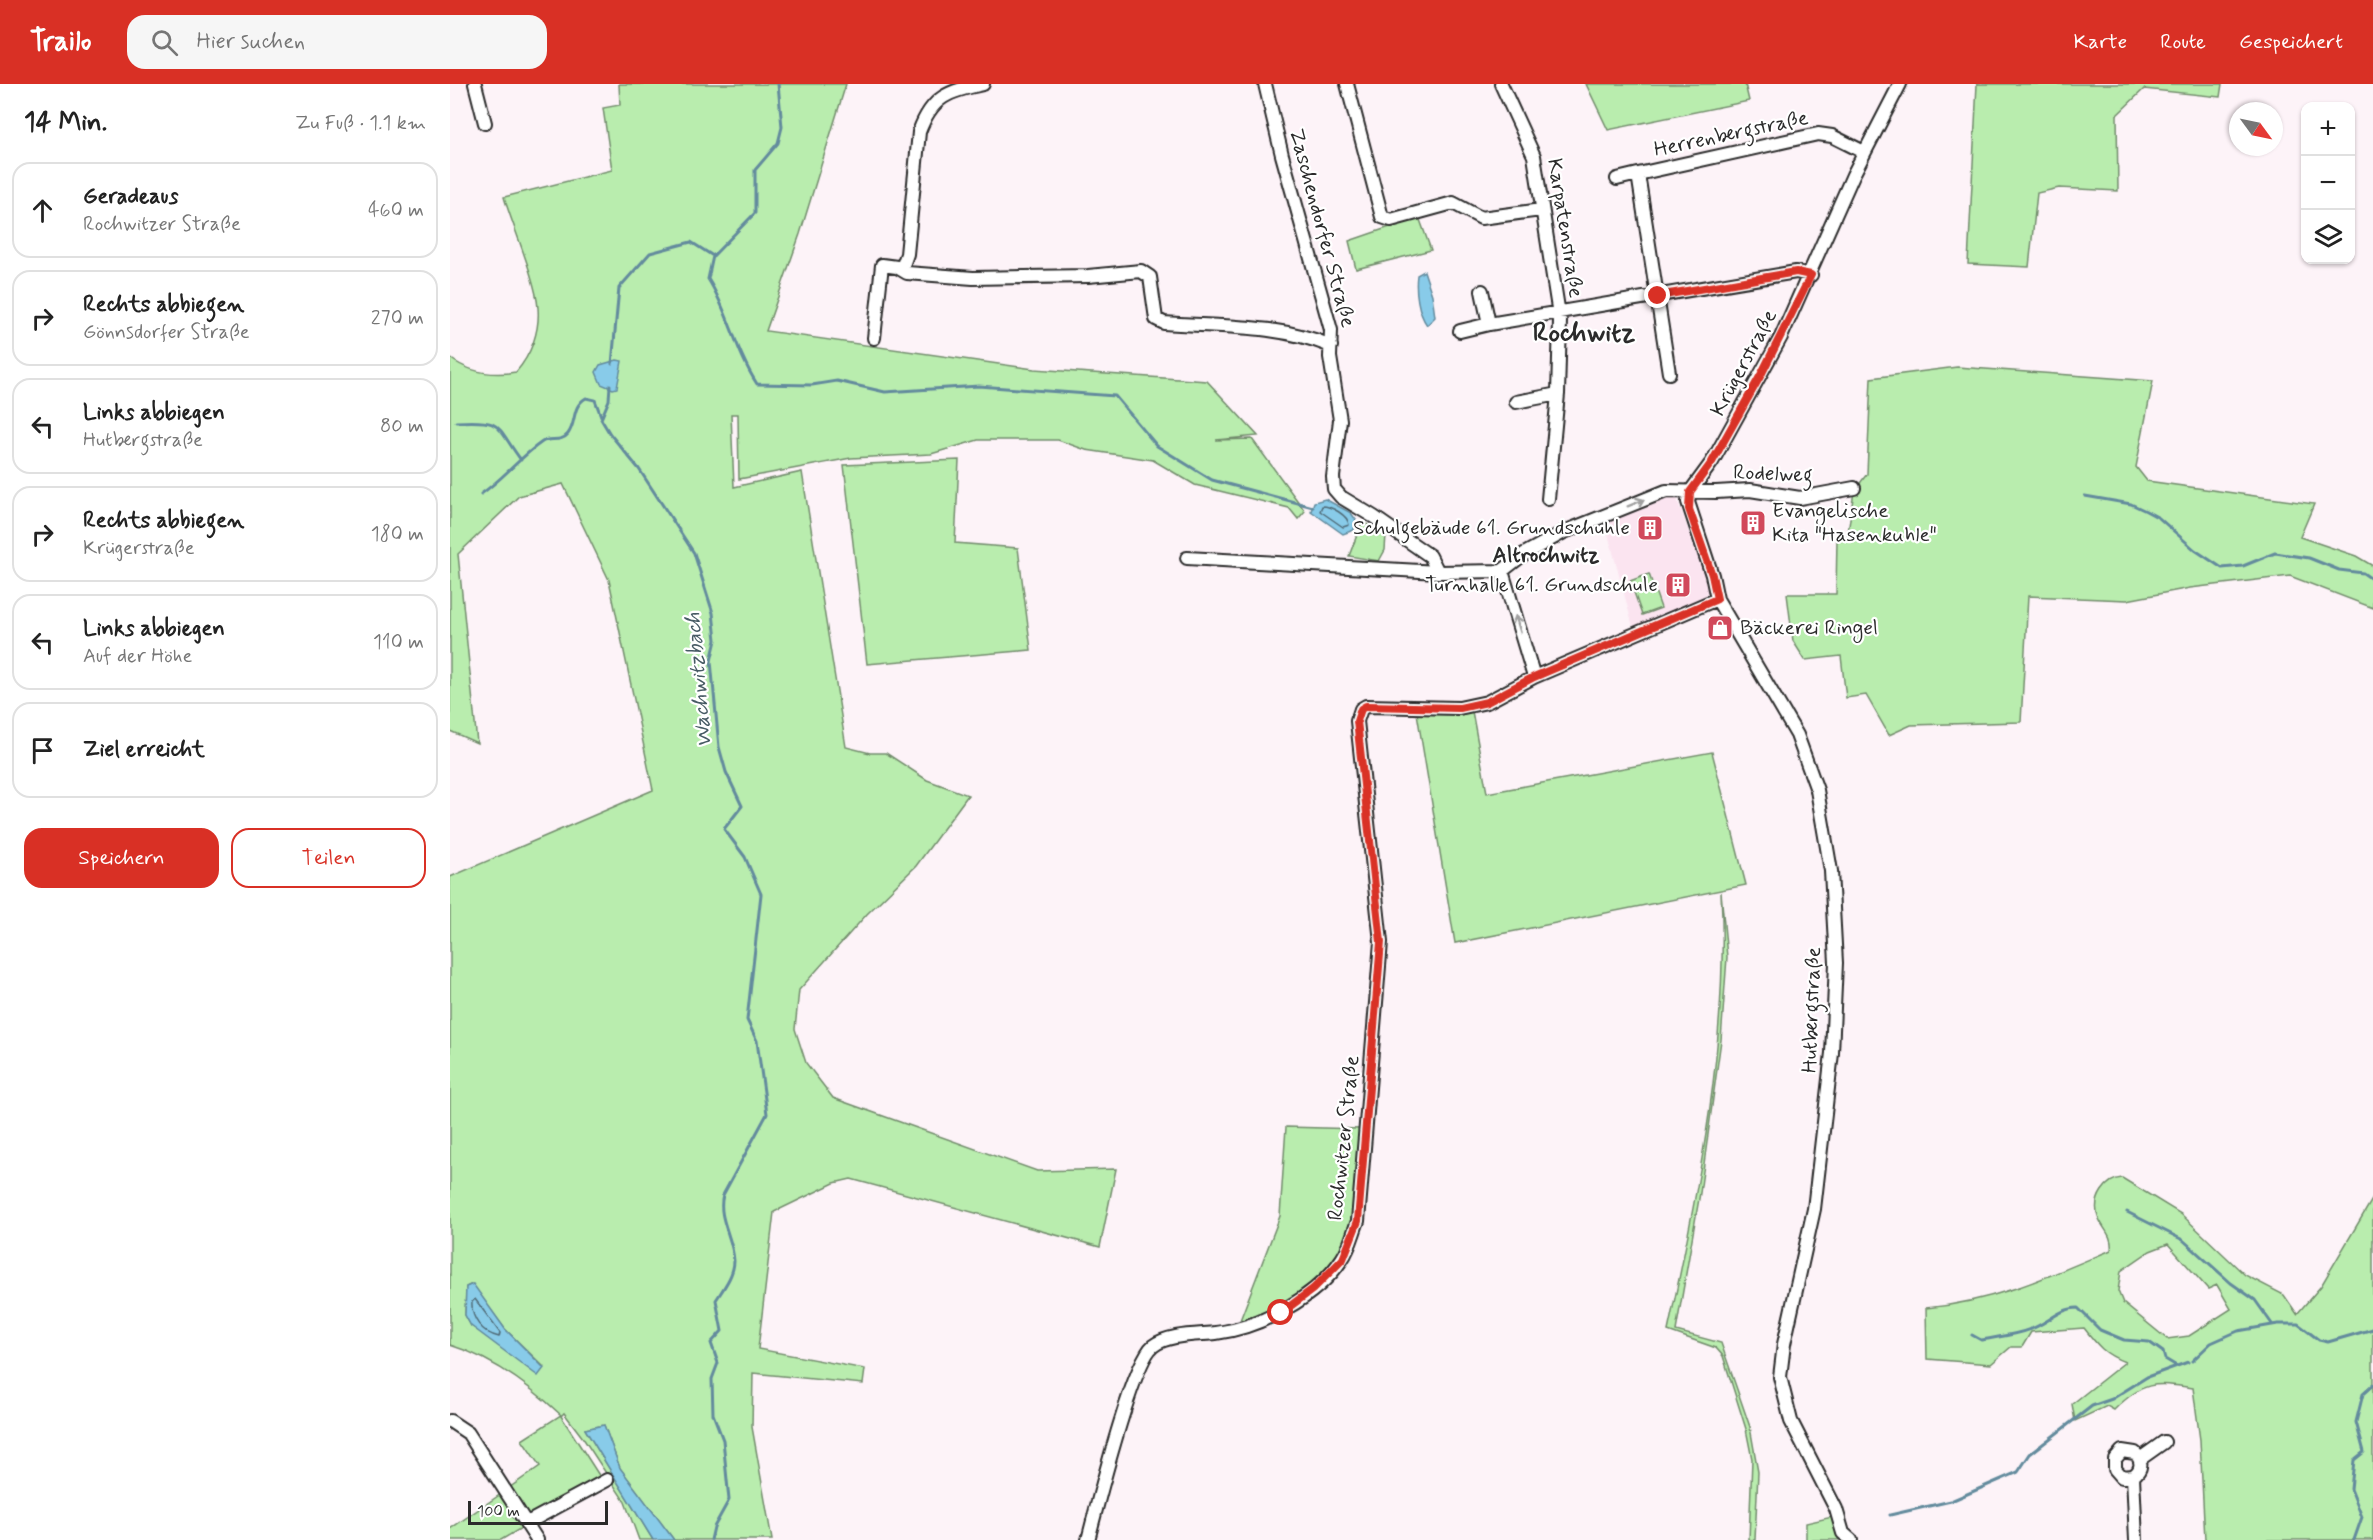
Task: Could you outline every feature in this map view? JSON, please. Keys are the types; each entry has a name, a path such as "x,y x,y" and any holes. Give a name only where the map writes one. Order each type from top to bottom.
{"street":[{"path":"475,84 485,123"},
{"path":"902,268 907,254 919,132 925,116 935,102 948,93 983,84"},
{"name":"Zaschendorfer Straße","path":"1265,84 1331,330 1340,420 1333,477 1334,489 1341,497 1430,556 1438,572"},
{"path":"1347,84 1382,217 1391,220 1453,203 1481,218 1541,210"},
{"name":"Karpatenstraße","path":"1501,84 1534,156 1559,313 1558,394 1548,499"},
{"name":"Krügerstraße","path":"1690,492 1712,462 1762,373 1811,275 1864,152 1900,84"},
{"name":"Herrenbergstraße","path":"1617,179 1818,134 1832,136 1864,152"},
{"name":"Herrenbergstraße","path":"1638,174 1669,373"},
{"path":"874,338 882,265 902,268 907,273 973,278 1088,276 1141,271 1150,277 1154,313 1156,319 1164,323 1282,332 1308,336 1331,346"},
{"path":"1559,313 1796,272 1811,275"},
{"path":"1482,291 1489,324"},
{"name":"Karpatenstraße","path":"1460,331 1559,313"},
{"path":"1516,402 1558,394"},
{"name":"Rodelweg","path":"1690,492 1750,490 1800,498 1854,488"},
{"path":"1186,558 1438,572 1502,571 1544,543 1666,491 1690,492"},
{"name":"Hutbergstraße","path":"1690,492 1689,509 1712,575 1717,599 1797,735 1817,789 1831,872 1836,963 1832,1053 1814,1209 1784,1344 1780,1377 1791,1422 1836,1509 1843,1533 1851,1540"},
{"path":"1502,571 1534,677 1717,599"},
{"name":"Rochwitzer Straße","path":"1088,1540 1117,1433 1142,1363 1153,1346 1171,1338 1237,1331 1281,1313 1313,1289 1343,1259 1358,1221 1381,942 1357,721 1361,709 1366,706 1445,708 1472,706 1501,696 1534,677"},
{"path":"450,1421 468,1433 537,1540"},
{"path":"2140,1459 2164,1442"},
{"path":"2127,1450 2135,1453 2140,1459 2140,1469 2133,1476 2125,1477 2118,1474 2114,1467 2115,1459 2120,1452 2127,1450"},
{"path":"2133,1476 2136,1540"},
{"path":"527,1523 607,1480"}],"shaded area":[{"path":"1675,494 1710,589 1704,598 1633,627 1604,519"}],"green space":[{"path":"619,84 846,84 800,234 766,331 1034,369 1207,381 1258,436 1216,440 1252,439 1305,511 1298,519 1289,508 1195,485 1153,460 1086,450 1058,440 978,440 931,454 851,458 739,479 738,414 731,414 734,487 802,472 846,747 870,753 886,753 927,780 968,795 916,866 867,914 799,990 795,1029 806,1063 833,1098 1037,1171 1116,1169 1100,1247 851,1179 834,1183 774,1212 758,1349 865,1369 863,1384 753,1373 752,1427 772,1540 674,1540 620,1468 604,1425 585,1429 653,1540 639,1540 625,1502 564,1413 561,1416 602,1480 529,1515 524,1513 509,1488 540,1466 522,1440 561,1415 536,1393 496,1365 450,1345 450,877 653,790 609,580 563,484 519,496 458,554 477,743 450,731 450,358 473,370 498,374 516,372 521,365 536,334 538,308 529,268 504,197 612,170 603,108 620,105","holes":["472,1284 505,1329 544,1367 471,1326 465,1315 466,1287"]},
{"path":"1586,84 1745,84 1749,101 1608,130"},
{"path":"1977,84 2222,84 2220,97 2144,89 2117,115 2118,191 2059,188 2037,193 2029,267 1968,264"},
{"path":"1419,217 1431,250 1356,269 1349,241"},
{"path":"1957,367 2153,381 2136,467 2147,481 2314,504 2300,537 2356,556 2373,566 2373,608 2290,576 2190,588 2127,600 2028,596 2021,722 1911,725 1889,735 1866,695 1846,698 1841,656 1805,660 1793,641 1787,594 1836,594 1837,539 1847,540 1854,491 1867,474 1871,378"},
{"path":"959,460 955,543 1018,548 1031,650 867,664 844,465"},
{"path":"1362,522 1386,534 1385,550 1379,561 1349,556"},
{"path":"1649,574 1661,608 1642,615 1630,581"},
{"path":"1472,711 1487,793 1712,752 1746,885 1455,943 1417,713"},
{"path":"1721,892 1727,957 1721,1040 1700,1193 1676,1331 1721,1343 1750,1427 1758,1472 1755,1540 1749,1540 1752,1459 1746,1429 1723,1356 1716,1348 1668,1331 1701,1168 1716,1058 1722,947"},
{"path":"1286,1127 1360,1129 1354,1221 1339,1256 1309,1287 1277,1310 1239,1323 1280,1216"},
{"path":"2122,1178 2181,1214 2245,1275 2284,1295 2297,1314 2321,1286 2373,1198 2373,1540 2205,1540 2200,1440 2193,1388 2168,1385 2150,1386 2133,1393 2114,1410 2107,1406 2075,1421 2072,1404 2125,1362 2102,1349 2084,1328 2031,1332 2022,1347 2011,1347 1991,1364 1927,1359 1926,1308 1951,1305 1998,1294 2111,1250 2109,1236 2098,1216 2097,1203 2102,1191 2116,1179","holes":["2168,1244 2208,1289 2217,1285 2231,1309 2189,1336 2167,1339 2123,1303 2118,1291 2121,1271 2150,1251"]},
{"path":"501,1494 523,1527 501,1540 450,1540 450,1529"},
{"path":"1832,1517 1842,1540 1806,1540 1806,1523"}],"water":[{"path":"1424,271 1432,295 1435,317 1427,325 1419,308 1416,287 1417,275"},
{"path":"617,360 622,361 617,388 613,389 601,384 596,372 600,365"},
{"path":"1325,499 1351,513 1356,520 1354,530 1343,534 1311,511 1314,502"},
{"path":"473,1284 505,1329 544,1368 538,1376 471,1326 465,1315 466,1287"},
{"path":"604,1425 620,1468 674,1540 653,1540 585,1429"}],"waterway":[{"name":"Wachwitzbach","path":"612,364 619,288 650,253 691,242 713,256 755,213 755,170 778,143 782,127 778,84"},
{"path":"713,256 708,279 757,384 812,385 837,381 885,392 979,386 1115,396 1157,446 1212,480 1313,507"},
{"name":"Wachwitzbach","path":"610,385 609,400 601,419 610,434 639,469 694,553 713,613 716,640 711,661 719,747 726,772 742,806 724,829 745,857 761,894 747,1020 757,1041 767,1114 723,1195 722,1212 733,1252 734,1266 725,1287 716,1300 722,1331 711,1343 718,1363 712,1379 713,1414 723,1440 729,1500 714,1527 711,1540"},
{"path":"481,494 542,442 565,437 571,429 578,406 586,398 595,400 601,416"},
{"path":"456,422 491,423 502,432 521,460"},
{"path":"2085,496 2131,504 2146,511 2159,518 2195,550 2222,568 2243,566 2275,553 2309,558 2339,570 2363,573 2373,580"},
{"path":"2127,1212 2183,1240 2231,1283 2255,1300 2272,1324"},
{"path":"1972,1335 1981,1340 2019,1333 2065,1310 2078,1308 2100,1330 2124,1340 2149,1342 2163,1352 2165,1359 2175,1365"},
{"path":"2192,1361 2211,1343 2238,1331 2278,1324 2298,1324 2319,1340 2328,1342 2373,1329"},
{"path":"1890,1515 1951,1501 2018,1472 2030,1454 2092,1406 2112,1399 2147,1377 2188,1362"},
{"path":"2354,1540 2362,1517 2351,1489 2354,1460 2364,1452 2356,1422 2363,1394 2373,1385"}],"place":[{"name":"Evangelische Kita \"Hasenkuhle\"","path":"1753,523"},
{"name":"Schulgebäude 61. Grundschuhle","path":"1650,528"},
{"name":"Turnhalle 61. Grundschule","path":"1678,585"},
{"name":"Bäckerei Ringel","path":"1720,628"}],"district":[{"name":"Rochwitz","path":"1584,333"},
{"name":"Altrochwitz","path":"1546,556"}],"route":[{"path":"1281,1313 1313,1289 1343,1259 1358,1221 1381,942 1357,721 1361,709 1366,706 1460,708 1487,702 1534,677 1717,599 1712,575 1689,509 1690,492 1695,482 1712,462 1762,373 1811,275 1796,272 1658,296"}]}
